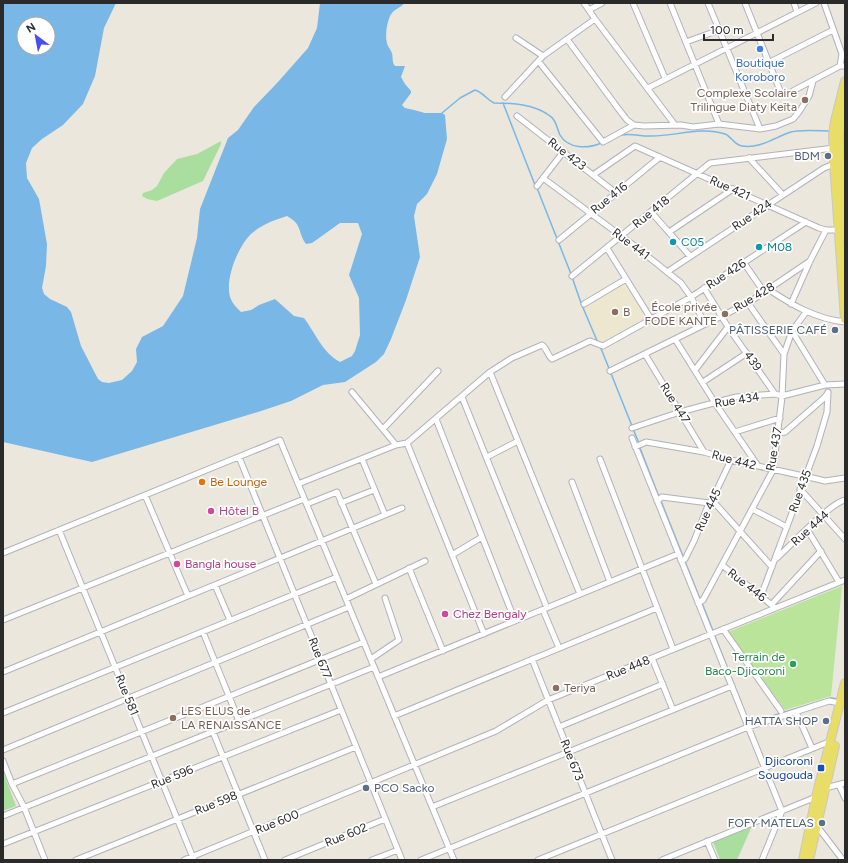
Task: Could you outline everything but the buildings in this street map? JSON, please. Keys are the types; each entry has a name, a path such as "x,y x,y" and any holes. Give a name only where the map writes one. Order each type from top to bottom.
{"main road":[{"path":"845,81 834,148 845,223 845,236"},
{"path":"845,105 838,127 837,163 839,230 845,320"},
{"path":"809,860 814,824 842,704 845,683"},
{"path":"821,792 830,741 842,704"},
{"path":"803,860 814,824"}],"street":[{"path":"584,3 675,125"},
{"path":"589,10 602,3"},
{"path":"633,3 665,78"},
{"path":"670,3 719,124"},
{"path":"708,3 760,129"},
{"path":"745,3 782,93 784,94 787,94 843,66 843,54 824,3"},
{"path":"794,3 797,12"},
{"path":"648,88 665,78 816,3"},
{"path":"505,97 543,56 595,19"},
{"path":"686,42 719,30"},
{"path":"770,62 833,30"},
{"path":"516,38 543,56"},
{"path":"567,39 620,112 634,125 675,125 693,127 719,124 760,129 776,126 792,118 799,112 808,96 813,81"},
{"path":"539,62 603,142 634,125"},
{"name":"Rue 423","path":"517,116 564,151 616,193"},
{"name":"Rue 421","path":"594,175 635,146 826,230"},
{"path":"749,158 834,148"},
{"path":"537,186 564,151"},
{"name":"Rue 416","path":"559,240 660,157"},
{"path":"749,158 783,195"},
{"name":"Rue 418","path":"572,276 710,163 749,158"},
{"name":"Rue 424","path":"667,272 824,168 837,163"},
{"name":"Rue 441","path":"543,178 591,213 681,283 691,297 705,324"},
{"path":"669,232 733,189"},
{"path":"651,212 690,256"},
{"name":"Rue 426","path":"490,372 512,358 542,345 552,359 590,342 603,347 691,297 806,222"},
{"path":"826,230 839,230"},
{"name":"Rue 428","path":"791,304 810,261 826,230"},
{"path":"607,248 651,319"},
{"name":"Rue 428","path":"610,371 748,303 810,261"},
{"path":"744,262 766,290 806,312 831,321 845,320"},
{"path":"584,304 626,279"},
{"name":"439","path":"704,288 728,327 775,394"},
{"path":"748,303 784,354"},
{"name":"Rue 437","path":"701,602 773,470 780,418 784,354 792,331 806,312"},
{"path":"695,370 728,327"},
{"path":"792,331 825,385"},
{"path":"675,339 715,403 758,466"},
{"path":"703,382 747,353"},
{"name":"Rue 447","path":"645,354 704,452"},
{"path":"383,429 438,371"},
{"path":"298,484 396,445 407,443 490,372 580,594"},
{"name":"Rue 435","path":"762,596 817,446 827,412 828,392 832,384"},
{"path":"782,396 825,385 845,384"},
{"path":"352,392 396,445"},
{"path":"778,433 785,432 824,398 828,392"},
{"name":"Rue 434","path":"632,428 680,412 736,397 775,394 782,396"},
{"path":"462,397 487,458 559,648"},
{"path":"735,432 780,418"},
{"path":"436,419 515,621"},
{"path":"632,438 678,554 683,560 701,602 711,634 782,811 762,860"},
{"path":"3,553 280,440 454,860"},
{"path":"487,458 518,441"},
{"name":"Rue 442","path":"635,447 646,442 704,452 731,460 825,481 845,478"},
{"path":"407,443 484,634"},
{"name":"Rue 677","path":"239,457 402,860"},
{"path":"362,459 385,515"},
{"path":"600,459 674,649"},
{"name":"Rue 445","path":"683,560 694,541 731,460"},
{"path":"572,482 610,582"},
{"path":"800,489 845,539"},
{"path":"341,503 374,490"},
{"path":"307,504 337,492 376,584"},
{"path":"146,495 188,596"},
{"path":"657,501 662,497 711,502 740,531 772,567"},
{"path":"3,620 304,499"},
{"name":"Rue 444","path":"776,559 822,515 835,505 845,500"},
{"path":"3,672 402,508"},
{"path":"752,509 787,527"},
{"path":"807,529 839,582"},
{"name":"Rue 581","path":"60,530 193,858"},
{"path":"452,555 482,537"},
{"path":"773,606 821,551"},
{"path":"378,677 678,554"},
{"path":"346,599 425,561"},
{"name":"Rue 446","path":"722,565 773,606"},
{"path":"409,568 443,651"},
{"path":"3,713 337,577"},
{"name":"Rue 448","path":"371,784 496,731 548,700 723,629 773,606 845,580"},
{"path":"215,585 230,620"},
{"path":"371,659 399,640 385,598"},
{"path":"3,750 349,608"},
{"path":"394,716 657,608"},
{"path":"723,629 780,711"},
{"path":"203,632 239,721"},
{"path":"12,784 364,642"},
{"path":"652,658 673,710"},
{"name":"Rue 673","path":"532,660 612,860"},
{"path":"3,816 374,667"},
{"path":"559,727 663,684"},
{"path":"432,807 732,686"},
{"path":"421,860 748,727 829,701 842,704"},
{"name":"Rue 596","path":"3,844 341,710"},
{"path":"796,712 812,748"},
{"path":"213,732 265,860"},
{"path":"538,860 830,741"},
{"name":"Rue 598","path":"76,860 356,747"},
{"path":"3,761 12,784 35,832 45,860"},
{"path":"662,860 782,811 821,792 845,783"},
{"name":"Rue 600","path":"184,860 193,858 371,784"},
{"path":"839,785 845,798"},
{"name":"Rue 602","path":"285,860 385,819"},
{"path":"814,824 843,860"},
{"path":"707,842 715,860"},
{"path":"372,860 398,850"}],"shaded area":[{"name":"B","path":"626,281 646,317 599,344 584,307"}],"green space":[{"path":"221,141 221,144 203,181 157,201 147,199 142,196 143,193 152,190 157,186 164,173 177,159 197,154"},
{"name":"Terrain de Baco-Djicoroni","path":"842,586 831,696 785,710 728,632"},
{"path":"3,771 16,806 3,811"},
{"path":"752,826 737,860 720,860 713,842"}],"water":[{"path":"3,3 116,3 104,28 95,76 83,104 63,125 42,139 32,148 26,163 27,178 39,199 47,244 46,266 42,288 44,294 50,299 67,307 71,312 81,346 98,379 102,382 109,383 122,380 132,371 137,362 136,349 142,337 163,326 183,296 197,238 200,209 228,138 238,130 254,107 308,48 317,28 320,3 404,3 390,16 386,34 387,43 392,53 394,64 395,66 405,66 401,77 411,91 402,105 405,108 425,113 442,113 445,115 447,139 437,174 427,194 417,204 414,216 420,257 406,300 384,354 376,362 345,382 323,385 291,401 258,412 92,462 3,442","holes":["287,216 298,225 306,244 312,243 340,223 358,223 362,234 349,275 359,298 360,335 352,356 340,362 328,353 304,318 294,316 275,299 259,305 251,310 241,312 230,297 229,281 231,272 237,255 246,240 263,225"]}],"waterway":[{"path":"442,113 460,98 475,90 494,103 523,105 544,112 554,119 560,135 568,143 584,147 601,143"},
{"path":"503,103 535,185"},
{"path":"621,135 658,136 706,131 725,134 742,146 755,146 795,131 831,131"},
{"path":"843,131 845,138"},
{"path":"537,188 571,274"},
{"path":"572,277 598,343"},
{"path":"600,346 632,426"},
{"path":"633,429 639,443"},
{"path":"640,448 659,497"},
{"path":"661,501 700,599"},
{"path":"702,603 713,631"},
{"path":"714,634 749,723 831,698 838,699"}],"place":[{"name":"Boutique Koroboro","path":"760,49"},
{"name":"Complexe Scolaire Trilingue Diaty Keïta","path":"805,100"},
{"name":"BDM","path":"828,156"},
{"name":"C05","path":"673,242"},
{"name":"M08","path":"759,247"},
{"name":"B","path":"615,312"},
{"name":"École privée FODE KANTE","path":"725,314"},
{"name":"PÂTISSERIE CAFÉ","path":"835,330"},
{"name":"Be Lounge","path":"202,482"},
{"name":"Hôtel B","path":"211,511"},
{"name":"Bangla house","path":"177,564"},
{"name":"Chez Bengaly","path":"445,614"},
{"name":"Terrain de Baco-Djicoroni","path":"793,664"},
{"name":"Teriya","path":"556,688"},
{"name":"LES ELUS de LA RENAISSANCE","path":"173,718"},
{"name":"HATTA SHOP","path":"826,721"},
{"name":"Djicoroni Sougouda","path":"821,768"},
{"name":"PCO Sacko","path":"366,788"},
{"name":"FOFY MATELAS","path":"822,823"}]}
